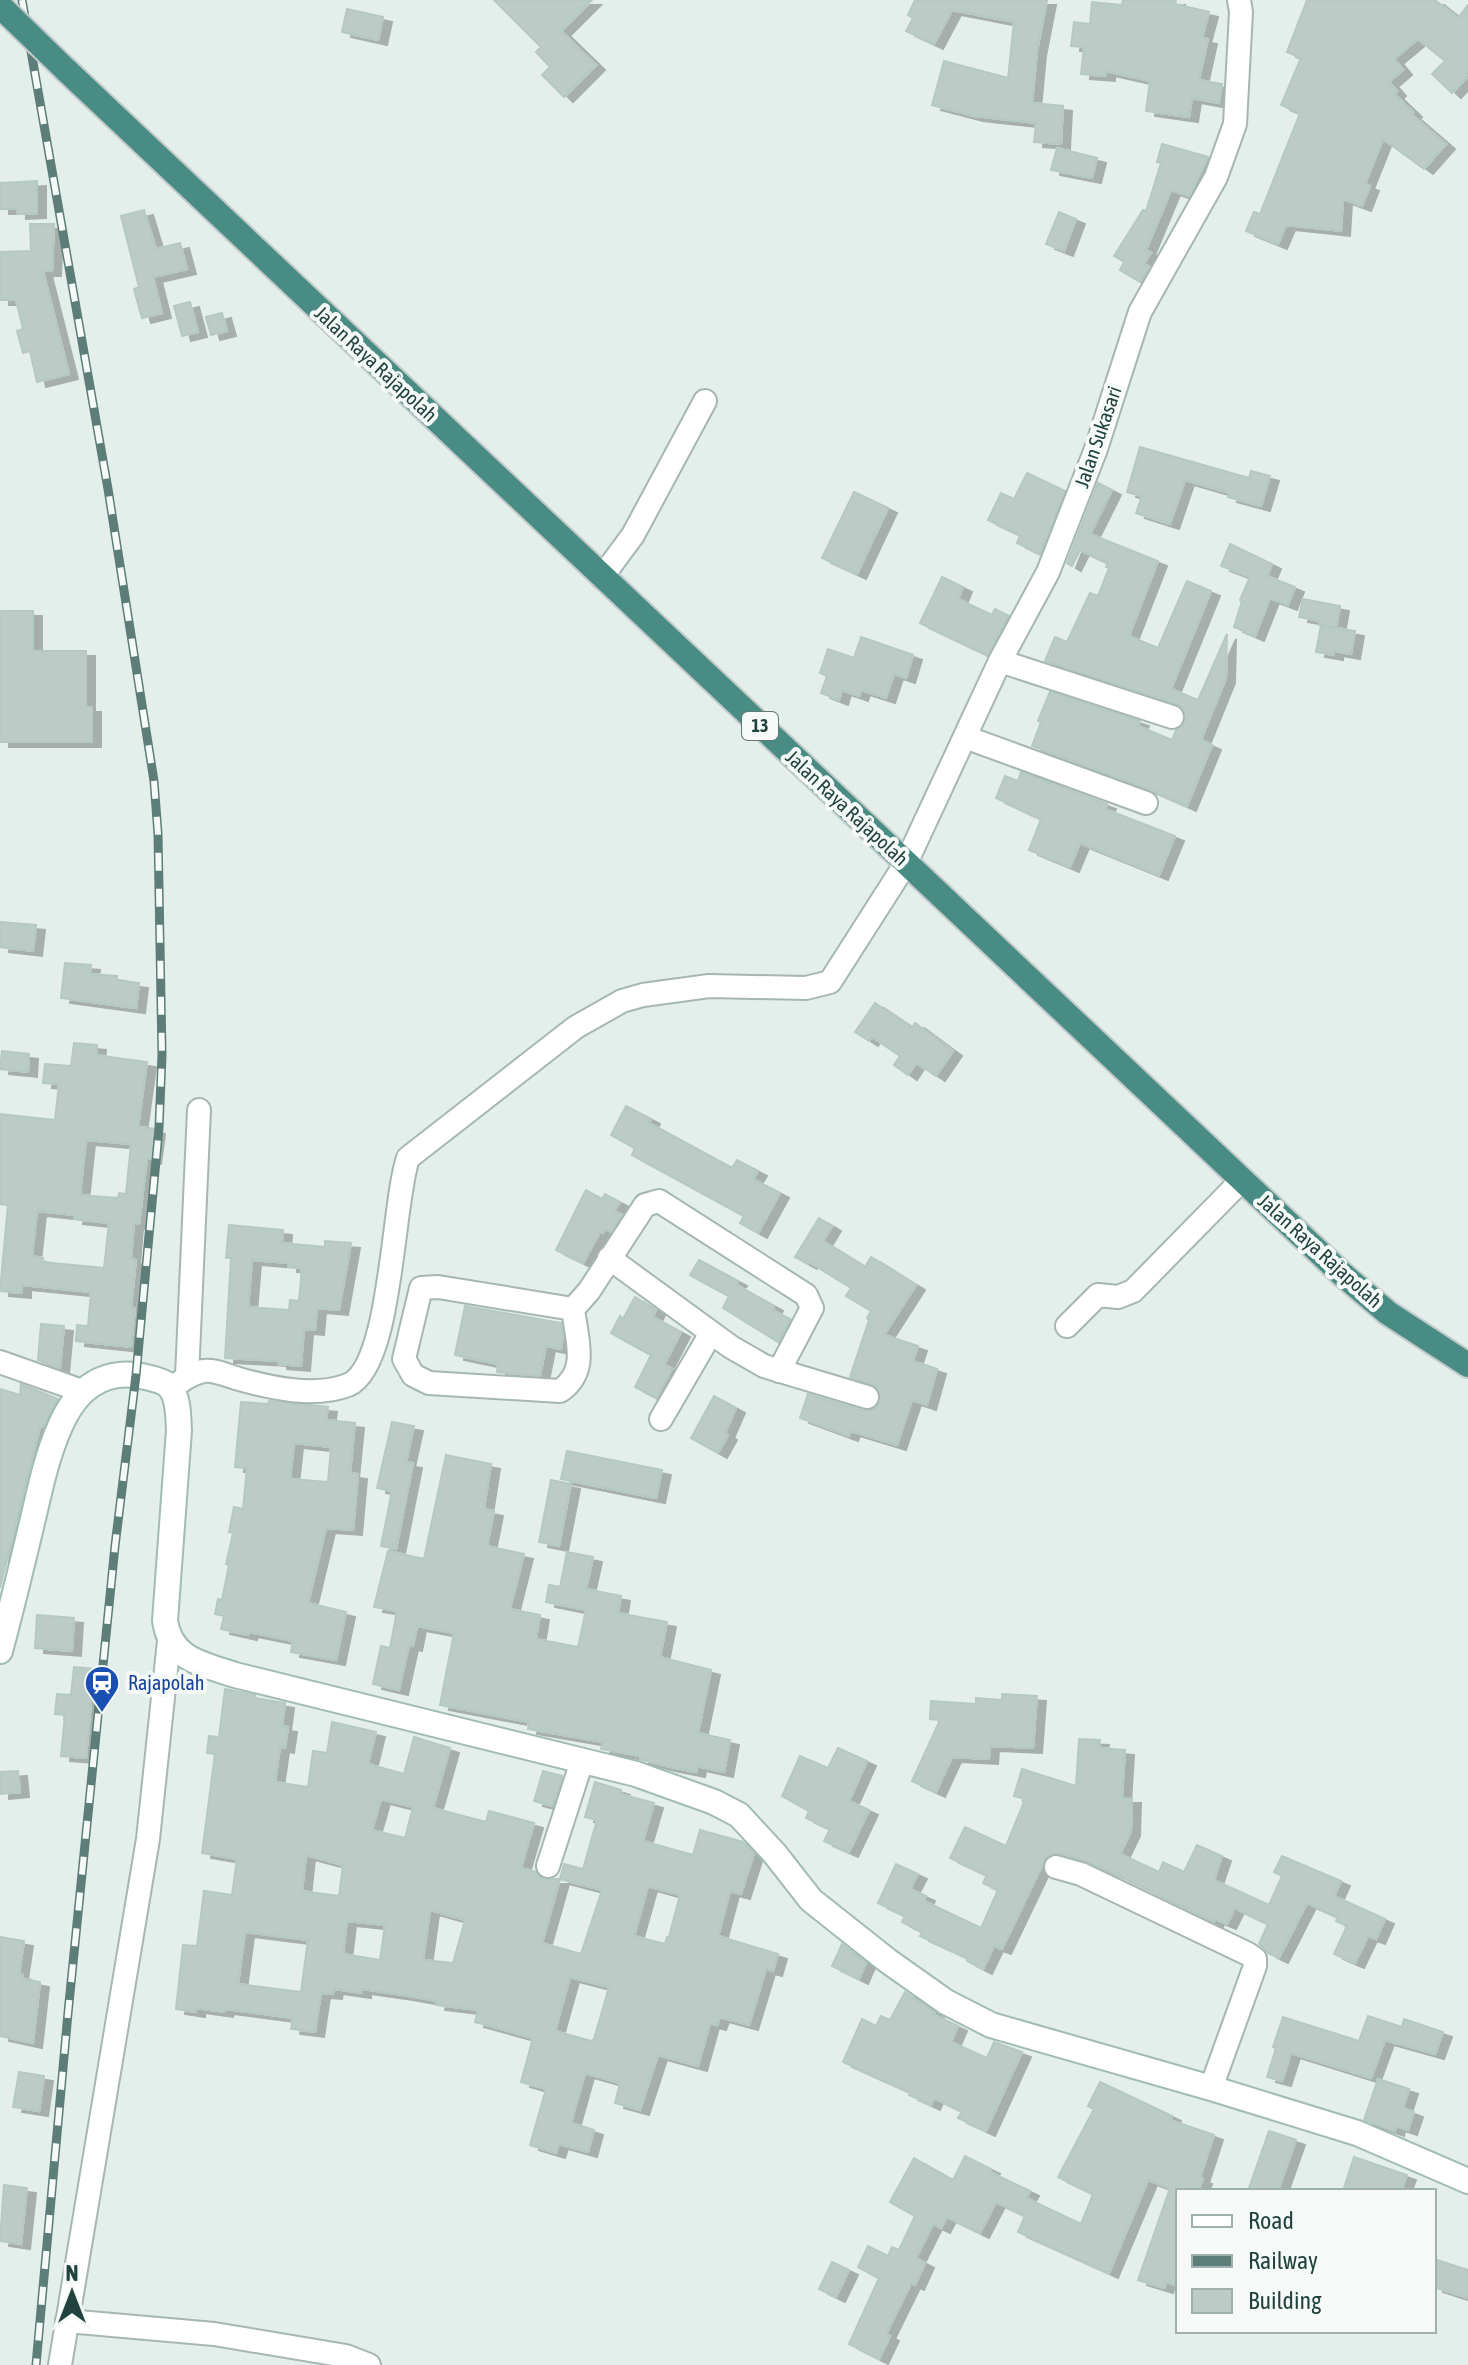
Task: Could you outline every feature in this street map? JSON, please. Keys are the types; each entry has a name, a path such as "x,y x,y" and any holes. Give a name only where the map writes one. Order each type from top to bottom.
{"highway":[{"name":"Jalan Raya Rajapolah","path":"0,6 1342,1274 1388,1313 1468,1365"}],"main road":[{"path":"0,1651 46,1462 65,1416 82,1391 92,1382 108,1375 127,1374 179,1383 179,1430 165,1621 169,1641 183,1655 235,1675 636,1774 714,1802 739,1815 811,1900 888,1961 962,2012 991,2025 1357,2133 1468,2181"}],"street":[{"name":"Jalan Sukasari","path":"390,1269 400,1187 408,1158 576,1027 622,1001 643,995 709,986 806,988 830,982 906,863 1000,661 1048,572 1096,449 1140,312 1216,177 1235,124 1239,84 1239,0"},
{"path":"602,577 633,535 705,401"},
{"path":"1000,661 1172,717"},
{"path":"965,737 1146,803"},
{"path":"199,1110 179,1383 206,1370 251,1383 315,1392 349,1385 365,1372 377,1346 390,1269"},
{"path":"1067,1326 1098,1295 1118,1297 1133,1291 1242,1180"},
{"path":"421,1288 404,1359 413,1375 429,1383 560,1391 573,1382 580,1363 573,1309 589,1291 653,1186"},
{"path":"390,1269 459,1285 559,1297 574,1293 609,1258 645,1205 659,1201 806,1295 812,1308 779,1371"},
{"path":"609,1258 711,1333 764,1366 867,1397"},
{"path":"390,1269 421,1288 438,1287 573,1309"},
{"path":"661,1419 711,1333"},
{"path":"0,1362 82,1391"},
{"path":"60,2365 148,1839 169,1641"},
{"path":"548,1866 582,1761"},
{"path":"1056,1867 1081,1874 1255,1959 1211,2088"},
{"path":"67,2321 214,2334 369,2365"}],"building":[{"path":"494,0 592,0 561,31 596,65 564,97 542,75 550,67 536,52 541,47"},
{"path":"915,0 1047,0 1037,51 1032,103 1063,106 1061,144 1034,142 1036,123 974,116 932,105 944,61 1008,78 1014,22 952,10 934,44 906,31 913,18 908,15"},
{"path":"1123,0 1176,0 1175,4 1209,12 1202,38 1208,39 1199,80 1222,84 1219,103 1192,98 1189,117 1146,111 1150,81 1106,71 1106,76 1081,74 1084,47 1071,46 1074,22 1090,24 1092,2 1122,5"},
{"path":"1307,0 1435,0 1458,18 1468,5 1468,76 1452,93 1432,74 1445,61 1418,39 1394,59 1403,70 1389,82 1397,91 1394,94 1413,112 1411,114 1446,144 1424,169 1383,139 1365,184 1370,186 1362,206 1343,199 1341,231 1286,225 1278,244 1246,231 1254,212 1260,214 1300,113 1281,105 1301,58 1287,52"},
{"path":"347,9 383,17 378,40 342,32"},
{"path":"1162,144 1208,157 1189,196 1171,190 1146,250 1151,253 1144,263 1149,267 1140,282 1120,270 1124,262 1114,256 1143,210 1146,211 1161,163 1157,162"},
{"path":"1057,148 1097,158 1092,178 1051,170"},
{"path":"37,181 37,213 17,214 17,209 0,209 0,183"},
{"path":"144,210 156,249 180,243 187,269 153,277 162,313 142,318 134,289 139,287 121,216"},
{"path":"1059,212 1076,219 1064,251 1046,244"},
{"path":"30,224 54,224 52,271 43,271 69,374 37,382 30,351 23,353 17,331 23,329 16,300 0,300 0,252 31,251"},
{"path":"190,302 198,332 182,336 174,306"},
{"path":"222,313 227,331 211,335 206,317"},
{"path":"1140,447 1249,478 1251,471 1270,476 1261,506 1185,480 1170,524 1136,513 1142,496 1127,492"},
{"path":"1027,473 1065,491 1040,554 1017,543 1020,535 988,520 1001,493 1014,499"},
{"path":"1098,483 1112,490 1090,534 1158,561 1129,636 1158,648 1187,581 1211,591 1171,689 1198,700 1227,634 1226,678 1201,740 1212,745 1187,806 1032,746 1050,692 1140,721 1138,726 1172,740 1185,721 1183,708 1176,704 1045,661 1055,637 1067,642 1090,593 1098,596 1109,568 1106,567 1108,563 1080,550 1072,566 1067,563"},
{"path":"854,492 888,508 857,574 822,558"},
{"path":"1230,544 1272,564 1267,576 1295,587 1288,605 1270,598 1255,636 1234,627 1240,600 1250,577 1221,566"},
{"path":"942,577 963,587 958,599 992,615 995,609 1009,616 987,655 920,623"},
{"path":"1303,599 1340,606 1336,628 1299,617"},
{"path":"0,611 33,611 33,651 86,651 86,707 92,707 92,742 0,742"},
{"path":"1321,625 1355,631 1351,654 1316,652"},
{"path":"861,637 913,655 906,678 894,674 886,698 861,690 859,696 842,690 839,700 821,693 827,676 820,673 828,649 854,658"},
{"path":"1021,772 1107,804 1105,809 1175,836 1159,875 1080,843 1070,867 1029,850 1041,819 996,798 1005,776 1018,781"},
{"path":"0,922 36,925 33,951 0,947"},
{"path":"65,963 91,965 90,974 117,976 117,980 139,983 136,1008 61,998"},
{"path":"875,1003 912,1028 915,1023 953,1051 936,1076 916,1063 908,1075 894,1065 900,1056 872,1037 869,1041 855,1032"},
{"path":"74,1043 97,1045 96,1055 147,1062 138,1127 156,1129 152,1159 147,1159 139,1224 134,1224 131,1259 136,1260 131,1308 135,1308 131,1347 76,1341 77,1325 88,1326 91,1292 22,1285 22,1293 0,1291 8,1205 0,1204 0,1114 55,1120 59,1084 43,1083 45,1064 71,1066","holes":["86,1140 131,1144 126,1194 119,1193 118,1198 80,1195","37,1211 109,1223 104,1268 42,1262 43,1258 32,1256"]},
{"path":"2,1051 29,1054 28,1072 0,1069"},
{"path":"626,1106 651,1119 649,1123 732,1168 737,1160 758,1171 753,1179 780,1193 758,1233 740,1223 744,1216 632,1155 635,1148 611,1135"},
{"path":"586,1190 602,1199 605,1194 620,1202 614,1211 622,1215 611,1232 605,1229 603,1233 600,1232 583,1263 556,1250"},
{"path":"819,1218 832,1226 823,1241 865,1267 871,1257 916,1285 884,1335 918,1346 913,1361 937,1369 927,1405 912,1400 897,1445 851,1431 849,1436 800,1418 808,1394 864,1411 876,1408 881,1400 877,1387 850,1377 871,1311 846,1296 851,1288 809,1262 795,1257"},
{"path":"229,1225 283,1230 282,1243 325,1247 325,1241 351,1243 339,1310 317,1308 315,1330 304,1329 301,1366 278,1364 278,1361 225,1358 231,1258 226,1258","holes":["252,1260 288,1263 288,1267 302,1268 299,1301 290,1300 289,1310 248,1307"]},
{"path":"699,1260 738,1281 735,1284 790,1319 778,1342 723,1308 729,1296 690,1275"},
{"path":"635,1297 656,1310 653,1317 681,1332 664,1365 672,1369 656,1398 635,1387 651,1355 611,1333"},
{"path":"465,1306 561,1323 561,1349 546,1346 540,1376 497,1372 498,1364 455,1355"},
{"path":"41,1324 64,1326 60,1368 38,1360"},
{"path":"21,1384 58,1399 43,1427 40,1427 0,1588 0,1389 20,1395"},
{"path":"714,1396 736,1408 725,1433 728,1435 718,1453 691,1438"},
{"path":"269,1401 328,1407 326,1420 355,1423 350,1473 358,1474 353,1530 326,1528 308,1603 346,1612 336,1660 291,1652 293,1641 221,1629 224,1616 215,1614 218,1599 222,1600 229,1565 226,1564 233,1533 229,1532 234,1507 243,1509 247,1468 235,1467 241,1402 268,1404","holes":["294,1443 331,1447 328,1482 290,1479"]},
{"path":"392,1422 414,1426 406,1462 413,1463 396,1549 381,1546 392,1491 377,1488"},
{"path":"567,1451 662,1470 656,1498 561,1479"},
{"path":"446,1455 491,1464 484,1509 494,1511 487,1546 524,1554 510,1609 540,1615 536,1639 578,1647 586,1610 546,1602 549,1585 560,1587 567,1552 593,1557 586,1589 621,1596 618,1613 667,1622 660,1657 711,1670 698,1733 730,1740 724,1772 697,1766 696,1772 666,1766 640,1759 640,1756 601,1749 603,1742 528,1729 529,1722 440,1705 454,1633 417,1626 413,1646 409,1645 399,1690 373,1684 381,1646 390,1648 397,1611 374,1607 388,1551 424,1559"},
{"path":"551,1480 571,1484 559,1546 539,1542"},
{"path":"37,1615 74,1618 72,1651 35,1648"},
{"path":"74,1667 94,1669 86,1758 61,1756 65,1715 55,1714 57,1694 71,1695"},
{"path":"225,1689 285,1703 282,1726 288,1727 285,1748 280,1747 275,1782 308,1787 313,1751 327,1753 332,1722 376,1732 368,1764 404,1774 414,1737 450,1748 433,1808 486,1822 489,1811 534,1823 521,1868 536,1872 544,1879 560,1879 564,1864 583,1869 597,1820 585,1817 595,1782 621,1790 620,1794 654,1803 643,1841 693,1855 700,1830 743,1842 754,1853 741,1894 730,1891 718,1936 778,1954 773,1971 766,1969 749,2025 720,2017 717,2025 710,2023 698,2066 658,2055 640,2110 615,2103 620,2083 585,2073 571,2123 594,2130 588,2152 559,2144 556,2153 530,2145 546,2089 521,2082 533,2038 475,2022 478,2010 436,2005 437,2001 404,1995 334,1989 333,1994 321,1993 315,2032 291,2029 293,2018 225,2009 224,2012 196,2008 196,2012 176,2009 183,1945 197,1946 204,1891 232,1895 237,1859 202,1853 215,1754 207,1753 209,1736 219,1737","holes":["381,1799 413,1807 405,1838 372,1830","306,1855 343,1865 339,1896 302,1891","560,1879 602,1890 581,1954 542,1943","648,1886 680,1895 665,1944 634,1936","430,1910 465,1920 453,1963 423,1960","347,1921 385,1925 380,1960 343,1954","245,1932 308,1940 301,1992 238,1984","570,1977 609,1987 591,2041 555,2031"]},
{"path":"1002,1694 1037,1696 1033,1748 990,1746 989,1759 952,1757 936,1792 912,1781 940,1720 930,1719 931,1701 976,1704 976,1698 1002,1700"},
{"path":"1079,1739 1100,1740 1099,1748 1125,1750 1122,1798 1132,1798 1131,1831 1120,1854 1159,1872 1163,1862 1184,1872 1197,1845 1222,1856 1214,1880 1269,1905 1282,1876 1274,1872 1282,1856 1341,1881 1334,1896 1385,1919 1376,1939 1368,1936 1355,1963 1334,1954 1347,1926 1336,1921 1338,1917 1307,1903 1279,1958 1259,1944 1268,1924 1235,1908 1227,1924 1215,1919 1214,1922 1116,1874 1059,1853 1046,1857 1002,1949 994,1946 983,1969 967,1961 968,1958 920,1936 922,1932 902,1922 905,1916 878,1903 896,1864 918,1874 910,1889 926,1896 924,1901 981,1928 998,1890 983,1883 987,1875 950,1858 965,1827 1006,1846 1025,1799 1014,1796 1022,1769 1076,1786"},
{"path":"838,1748 867,1761 849,1801 869,1810 849,1852 824,1841 830,1829 806,1818 809,1811 782,1796 800,1756 828,1768"},
{"path":"18,1771 20,1792 0,1794 0,1772"},
{"path":"543,1771 562,1776 553,1806 534,1801"},
{"path":"0,1937 24,1941 19,1974 23,1975 23,1979 40,1982 33,2043 0,2036"},
{"path":"842,1944 866,1963 859,1979 832,1966"},
{"path":"905,1992 934,2015 958,2026 951,2042 987,2058 994,2042 1022,2052 986,2131 958,2118 962,2111 934,2098 931,2105 909,2095 910,2092 843,2062 862,2019 876,2026 881,2016 890,2020"},
{"path":"1368,2016 1402,2027 1404,2019 1443,2032 1435,2054 1385,2040 1371,2078 1291,2053 1282,2081 1267,2077 1283,2017 1359,2041"},
{"path":"19,2072 44,2076 39,2111 13,2107"},
{"path":"1378,2079 1409,2089 1403,2108 1414,2112 1408,2130 1396,2126 1395,2131 1364,2120"},
{"path":"1100,2082 1172,2116 1170,2120 1214,2135 1199,2189 1176,2189 1176,2251 1173,2260 1176,2262 1176,2285 1166,2282 1164,2288 1138,2280 1170,2188 1148,2180 1109,2273 1018,2232 1025,2216 996,2202 980,2233 947,2217 941,2228 933,2224 916,2258 925,2263 915,2285 911,2283 886,2334 890,2336 879,2359 849,2344 879,2278 858,2267 868,2246 888,2256 892,2247 899,2250 915,2216 890,2202 914,2158 953,2180 965,2156 1030,2191 1026,2198 1081,2224 1093,2194 1058,2177 1094,2109 1088,2106"},
{"path":"1269,2131 1296,2140 1279,2189 1249,2189"},
{"path":"1354,2157 1407,2175 1402,2189 1344,2189"},
{"path":"4,2185 27,2188 21,2244 0,2241"},
{"path":"1436,2260 1468,2270 1468,2298 1436,2288"},
{"path":"832,2262 849,2270 836,2297 819,2289"}],"railway":[{"path":"22,0 108,489 154,781 158,834 162,1055 159,1128 136,1375 115,1546 36,2365"}],"place":[{"name":"Rajapolah","path":"102,1714"}]}
